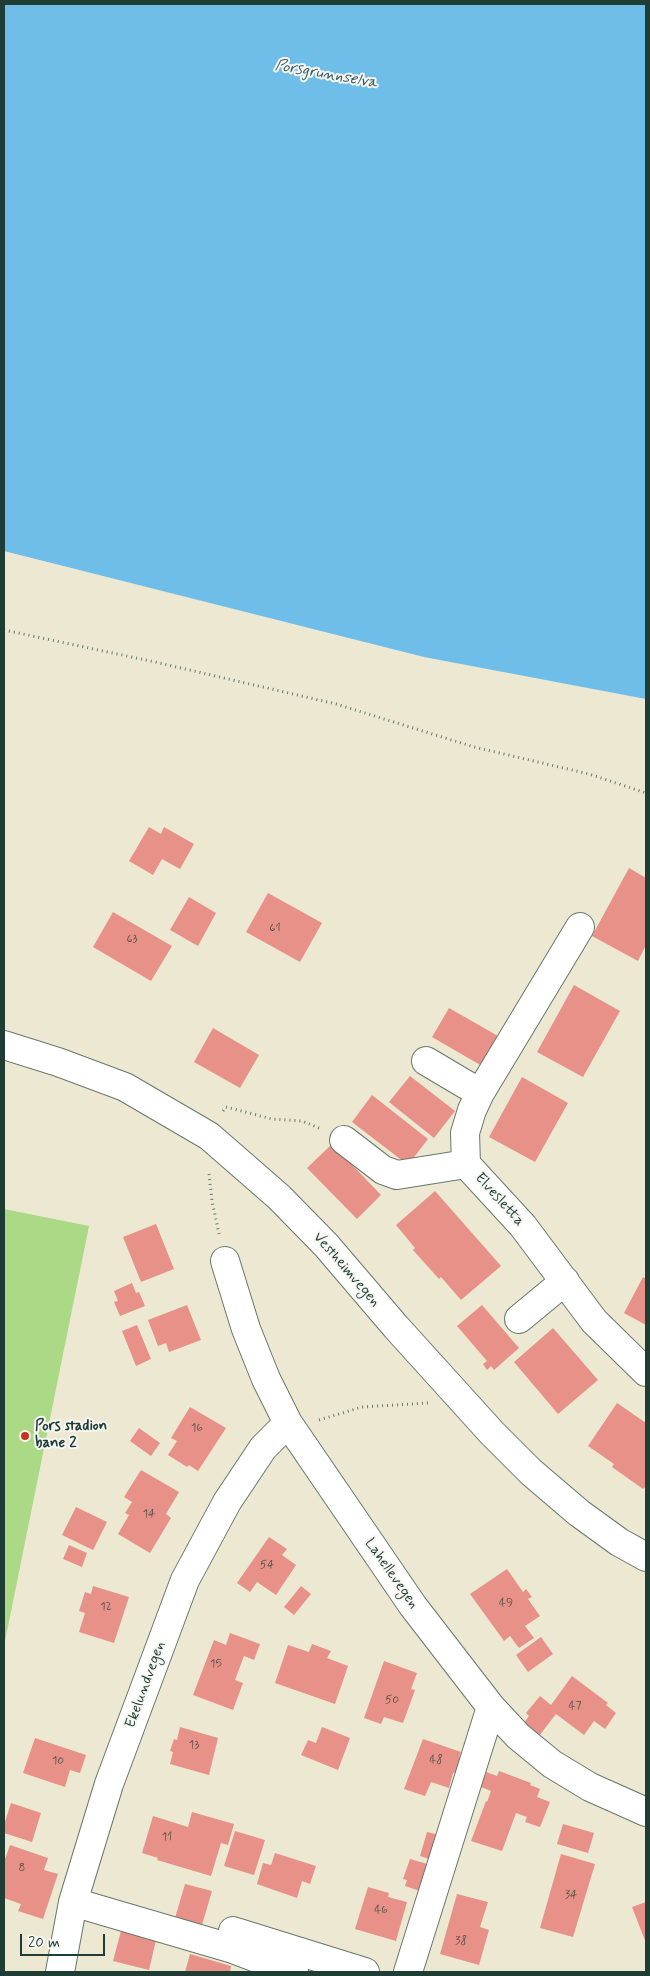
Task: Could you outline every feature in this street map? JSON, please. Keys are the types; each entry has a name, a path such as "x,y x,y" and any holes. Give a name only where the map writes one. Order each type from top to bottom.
{"street":[{"name":"Elvesletta","path":"580,927 472,1110 465,1132 466,1164 523,1226 594,1321 646,1372"},
{"name":"Vestheimvegen","path":"4,1045 58,1062 125,1087 209,1136 279,1197 326,1245 396,1327 531,1472 579,1513 619,1542 646,1557"},
{"path":"426,1061 480,1094"},
{"path":"344,1140 383,1170 397,1174 466,1164"},
{"name":"Lahellevegen","path":"225,1261 246,1329 266,1379 288,1423 412,1606 491,1707 518,1736 552,1764 590,1787 646,1812"},
{"path":"519,1319 564,1281"},
{"name":"Ekelundvegen","path":"60,1972 73,1902 109,1784 185,1580 227,1502 264,1448 288,1423"},
{"path":"408,1972 491,1707"},
{"path":"73,1902 230,1948 294,1972"},
{"path":"216,1926 365,1972"}],"path":[{"path":"4,630 336,704 474,747 589,774 646,793"},
{"path":"225,1261 212,1201 209,1171 209,1136 226,1107 272,1119 302,1121 344,1140"},
{"path":"288,1423 325,1419 362,1407 463,1401"}],"green space":[{"name":"Pors stadion bane 2","path":"4,1209 89,1226 4,1646"}],"water":[{"name":"Porsgrunnselva","path":"4,4 646,4 646,699 424,657 4,551"}],"building":[{"path":"149,827 161,834 164,827 194,844 180,869 162,859 153,875 129,861"},
{"path":"629,868 646,878 646,945 638,961 592,936"},
{"path":"268,893 322,923 300,962 246,932"},
{"path":"189,897 216,913 198,946 170,930"},
{"path":"113,912 172,946 151,981 93,947"},
{"path":"574,985 620,1011 583,1077 537,1052"},
{"path":"449,1008 498,1036 482,1066 432,1037"},
{"path":"213,1028 259,1055 240,1088 194,1062"},
{"path":"410,1076 455,1111 434,1138 389,1102"},
{"path":"522,1077 568,1103 535,1162 489,1137"},
{"path":"372,1095 428,1139 408,1165 352,1122"},
{"path":"332,1144 381,1195 357,1219 307,1168"},
{"path":"435,1191 501,1266 461,1300 441,1277 439,1279 413,1250 415,1248 396,1225"},
{"path":"156,1224 174,1269 141,1282 123,1237"},
{"path":"643,1277 646,1279 646,1325 624,1313"},
{"path":"132,1283 136,1293 139,1292 145,1306 120,1316 114,1302 118,1301 114,1291"},
{"path":"187,1305 201,1340 169,1352 166,1343 158,1346 148,1320"},
{"path":"482,1305 519,1348 494,1370 491,1366 487,1370 483,1364 487,1361 457,1326"},
{"path":"137,1325 151,1359 136,1366 122,1331"},
{"path":"553,1328 598,1380 558,1414 514,1362"},
{"path":"617,1403 646,1423 646,1486 643,1489 612,1467 614,1464 588,1446"},
{"path":"190,1407 226,1428 198,1471 189,1465 187,1467 168,1455 177,1441 171,1438"},
{"path":"139,1428 160,1443 151,1456 130,1441"},
{"path":"141,1470 179,1492 166,1514 171,1518 150,1553 118,1534 129,1515 125,1513 132,1502 124,1497"},
{"path":"76,1507 107,1522 93,1550 62,1535"},
{"path":"269,1537 287,1549 282,1555 296,1565 276,1595 257,1582 250,1592 237,1583"},
{"path":"69,1545 87,1553 82,1567 63,1559"},
{"path":"507,1569 523,1592 526,1589 532,1597 528,1599 540,1616 525,1626 534,1638 519,1648 510,1636 504,1641 470,1594"},
{"path":"93,1586 129,1597 114,1643 79,1632 85,1613 79,1611 85,1592 91,1594"},
{"path":"301,1586 311,1594 294,1615 284,1607"},
{"path":"230,1633 260,1644 254,1660 244,1656 235,1680 243,1683 233,1710 193,1695 214,1640 226,1645"},
{"path":"541,1637 553,1654 528,1672 516,1655"},
{"path":"312,1644 331,1651 327,1658 348,1666 335,1704 275,1683 288,1645 309,1652"},
{"path":"384,1661 417,1673 411,1689 415,1690 403,1723 384,1717 381,1724 364,1718"},
{"path":"572,1676 608,1703 606,1705 616,1713 605,1729 594,1721 584,1735 556,1714 539,1736 523,1724 529,1716 526,1713 540,1696 551,1705"},
{"path":"180,1727 218,1738 209,1775 170,1764 173,1752 170,1751 174,1739 177,1740"},
{"path":"322,1727 350,1738 338,1770 301,1755 308,1740 316,1743"},
{"path":"35,1738 86,1755 80,1773 70,1770 65,1787 23,1773"},
{"path":"423,1739 461,1752 459,1757 461,1757 460,1772 453,1773 449,1788 431,1782 425,1796 404,1789"},
{"path":"499,1771 531,1783 530,1785 540,1789 537,1797 550,1802 540,1827 525,1822 527,1817 516,1813 502,1851 471,1841 491,1791 481,1787 486,1772 497,1776"},
{"path":"11,1803 41,1813 32,1842 4,1833 4,1825"},
{"path":"192,1812 234,1824 228,1845 221,1843 211,1876 157,1860 158,1858 142,1853 153,1816 188,1827"},
{"path":"563,1824 594,1833 588,1853 557,1844"},
{"path":"235,1831 265,1840 254,1875 224,1866"},
{"path":"427,1832 439,1835 432,1860 420,1856"},
{"path":"10,1845 48,1858 44,1870 58,1874 43,1919 18,1911 21,1904 4,1898 4,1862"},
{"path":"275,1853 316,1866 310,1884 302,1881 297,1898 257,1884 263,1863 271,1865"},
{"path":"561,1854 595,1864 573,1937 540,1928"},
{"path":"410,1859 431,1865 423,1892 405,1886 407,1880 403,1879"},
{"path":"185,1884 212,1891 202,1925 175,1918"},
{"path":"368,1887 389,1893 388,1897 407,1902 396,1941 355,1929"},
{"path":"457,1894 488,1902 480,1927 489,1930 479,1965 440,1954"},
{"path":"646,1902 646,1943 632,1907"},
{"path":"121,1931 156,1940 149,1970 113,1961"},
{"path":"190,1954 231,1966 230,1972 185,1972"}],"place":[{"name":"Pors stadion bane 2","path":"25,1436"}]}
